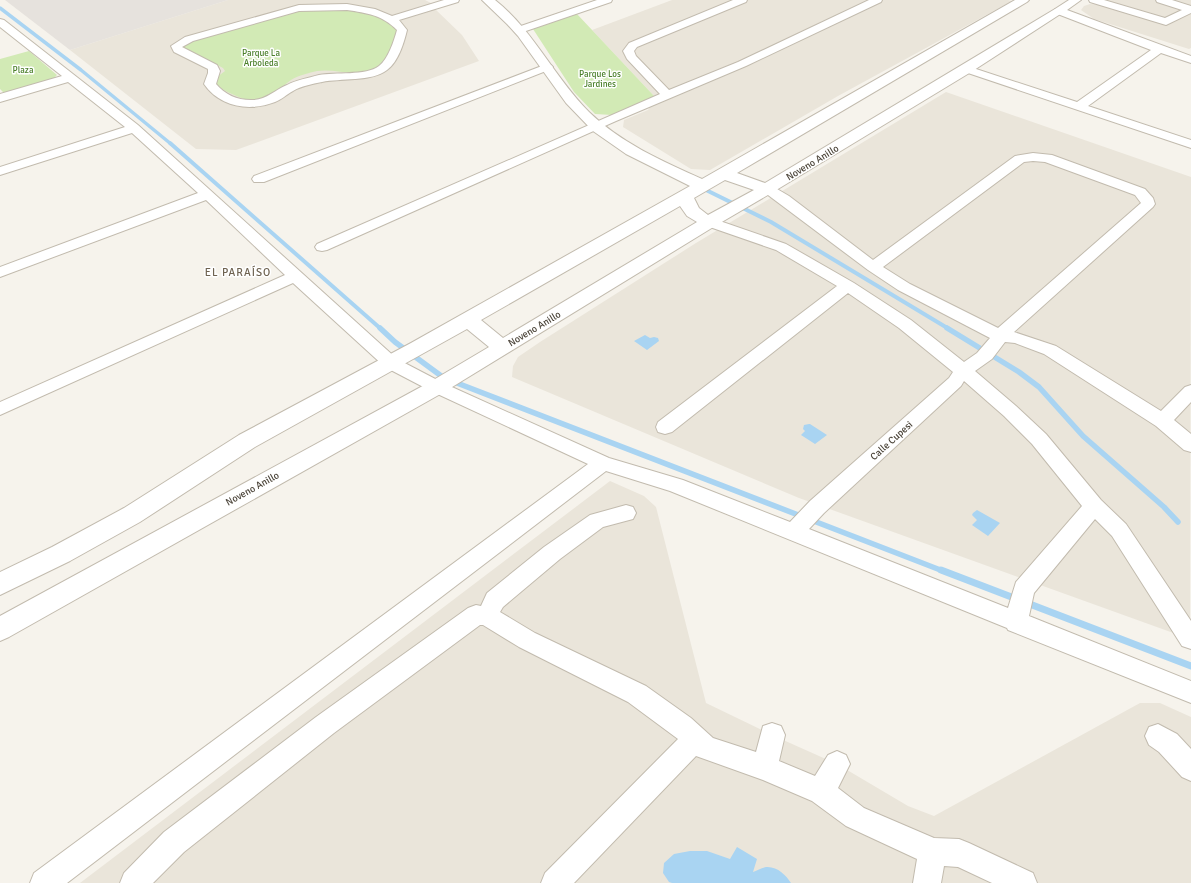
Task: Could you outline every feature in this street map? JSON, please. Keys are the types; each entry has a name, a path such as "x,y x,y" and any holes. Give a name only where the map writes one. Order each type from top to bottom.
{"street":[{"path":"388,18 436,0"},
{"path":"388,18 402,30 400,41 384,67 365,74 322,78 290,87 279,96 256,103 231,101 220,95 210,84 213,77 213,67 178,50 176,46 189,39 299,8 347,7 371,11 388,18 454,0"},
{"path":"488,0 519,30 572,101 596,126 622,144 663,167 702,185"},
{"path":"519,30 607,0"},
{"path":"667,95 631,57 628,51 630,48 742,0"},
{"path":"322,247 667,95 742,64 877,0"},
{"path":"1052,9 1076,0"},
{"path":"1094,0 1166,22 1191,9 1161,0"},
{"path":"0,584 61,554 132,515 247,441 404,356 1024,1"},
{"path":"1052,9 1075,16 1158,50 1191,60"},
{"name":"Noveno Anillo","path":"0,629 446,381 966,69 1052,9"},
{"path":"0,22 134,128 208,194 294,276 404,356 446,381 603,463 676,485 805,519 1020,605 1191,692"},
{"path":"1080,106 1158,50"},
{"path":"259,179 548,67"},
{"path":"966,69 1191,144"},
{"path":"0,98 69,78"},
{"path":"0,171 134,128"},
{"path":"873,267 1020,159 1033,157 1047,158 1140,192 1146,198 1148,204 997,341 980,360 962,370"},
{"path":"724,174 767,189 784,199 873,267 997,341 1017,338 1050,350 1163,421 1191,446"},
{"path":"0,272 208,194"},
{"path":"685,196 690,211 699,217 709,222 782,247 848,286 905,324 1010,410 1038,439 1094,506 1120,530 1190,639"},
{"path":"0,409 294,276"},
{"path":"664,427 848,286"},
{"path":"467,319 502,347"},
{"name":"Calle Cupesi","path":"805,519 955,382 962,370"},
{"path":"1163,421 1191,391"},
{"path":"44,883 603,463"},
{"path":"1020,605 1094,506"},
{"path":"487,616 495,600 552,553 597,521 626,513"},
{"path":"134,883 174,842 325,725 432,646 476,616 487,616 527,640 636,694 682,726 705,748 765,768 821,792 855,817 902,837 932,852 959,853 1023,883"},
{"path":"765,768 772,735"},
{"path":"1158,736 1168,743 1191,768"},
{"path":"555,883 695,739"},
{"path":"821,792 837,764"},
{"path":"927,883 932,852"}],"shaded area":[{"path":"5,0 228,0 70,50"},
{"path":"228,0 425,0 439,7 435,9 462,35 479,61 236,150 196,149 70,50"},
{"path":"672,0 1012,1 838,96 710,170 691,169 623,127 624,120 648,110 655,97 592,30"},
{"path":"1106,0 1191,0 1191,48 1189,49 1094,19 1081,10 1084,6 1090,4 1102,5 1113,3"},
{"path":"946,92 1191,177 1190,639 799,498 512,377 513,366 518,357 540,342 696,243"},
{"path":"610,481 644,496 656,507 706,703 837,764 908,806 934,816 1140,703 1160,703 1191,717 1191,883 80,883"}],"green space":[{"name":"Parque La Arboleda","path":"327,8 355,11 372,15 396,28 396,39 380,65 370,70 355,73 325,70 307,73 291,80 265,98 251,100 243,99 222,89 216,83 217,77 225,71 223,68 183,47 183,44 293,10"},
{"name":"Parque Los Jardines","path":"577,14 655,97 612,115 595,114 574,92 533,29"},
{"name":"Plaza","path":"29,51 57,75 53,79 5,94 0,89 0,59"}],"water":[{"path":"645,335 650,338 658,338 659,341 647,350 634,341"},
{"path":"810,424 827,435 815,444 801,435 805,431 803,429 804,425"},
{"path":"977,510 1000,523 988,536 972,525 977,520 972,515"},
{"path":"737,847 757,859 753,872 766,867 774,868 784,874 791,883 672,883 669,882 663,873 664,863 674,854 690,851 707,851 730,859"}],"waterway":[{"path":"0,8 81,70 171,144"},
{"path":"170,143 381,329"},
{"path":"704,189 771,222 949,329"},
{"path":"380,328 395,342 444,378 943,571"},
{"path":"947,328 1019,372 1039,387 1083,436 1164,507 1178,522"},
{"path":"941,570 1191,666"}],"district":[{"name":"EL PARAÍSO","path":"238,272"}]}
